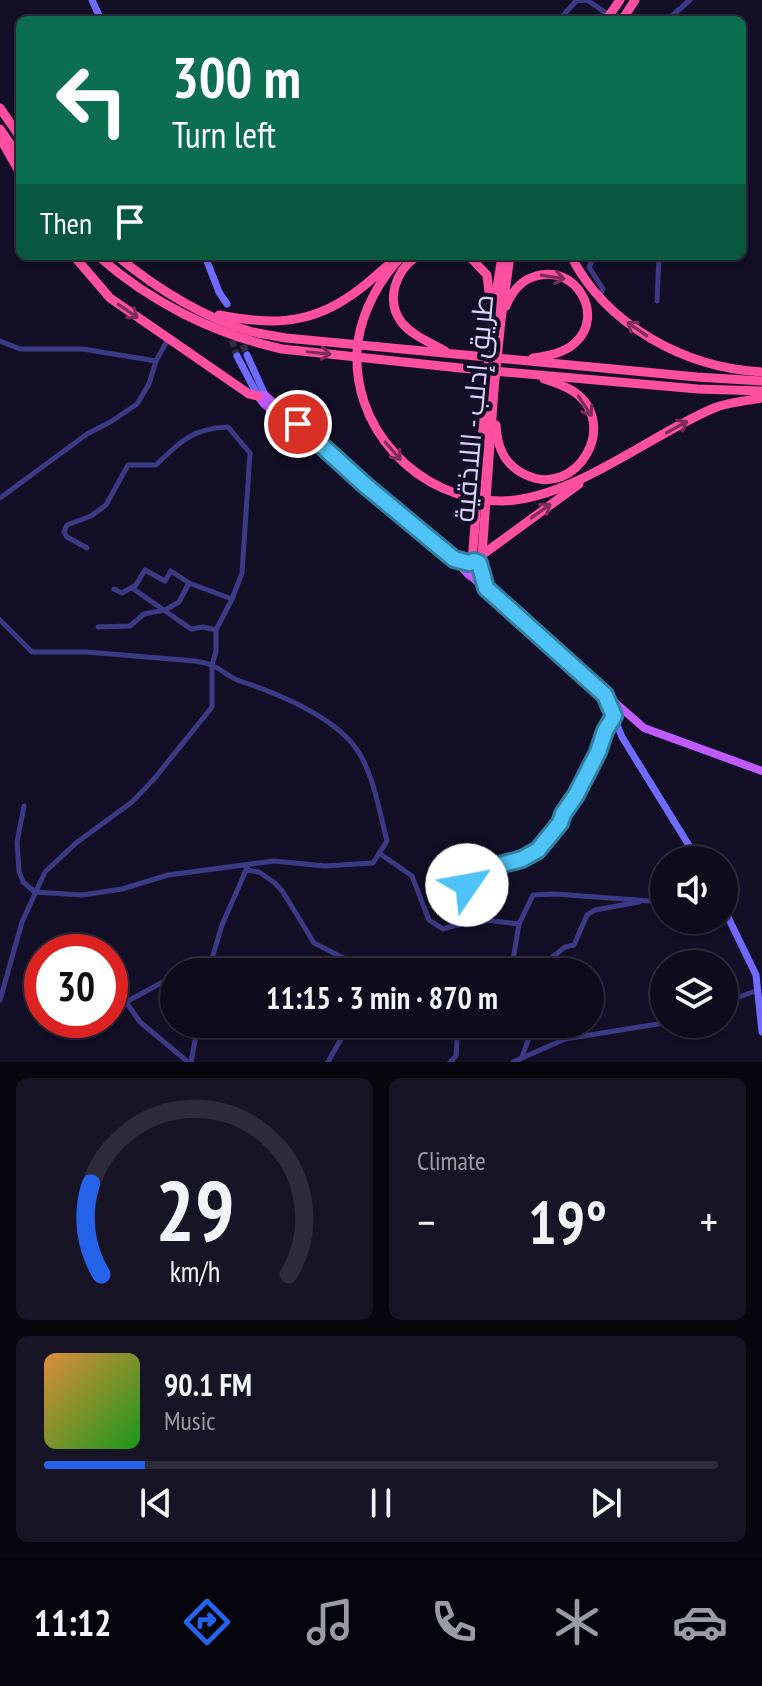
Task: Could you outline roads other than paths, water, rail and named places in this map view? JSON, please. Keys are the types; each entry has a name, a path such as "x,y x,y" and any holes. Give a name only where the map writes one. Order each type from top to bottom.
{"highway":[{"path":"0,108 16,131"},
{"path":"0,129 16,152"},
{"path":"0,138 16,166"},
{"path":"77,260 110,298 249,394 261,396"},
{"path":"103,260 139,290 210,327 254,343 316,353 460,368 698,389 762,391"},
{"path":"122,260 155,286 218,319 250,331 286,338 762,381"},
{"path":"205,312 276,322 306,317 347,299 396,260"},
{"path":"398,260 381,281 361,326 357,353 359,382 374,423 396,455 428,482 461,496 504,501 539,495 601,468 718,406 762,398"},
{"path":"413,260 395,281 394,307 410,331 457,355"},
{"path":"473,260 487,275 496,320"},
{"name":"طريق إدلب - اللاذقية","path":"475,566 502,260"},
{"name":"طريق إدلب - اللاذقية","path":"475,566 494,389 496,320 509,260"},
{"path":"573,260 581,276 598,295 626,322 646,335 689,357 717,366 762,372"},
{"path":"496,320 517,286 542,274 560,275 571,281 586,301 588,314 585,327 573,345 561,352 519,361"},
{"path":"494,389 498,444 505,459 517,471 532,478 548,479 575,469 592,446 592,416 585,402 557,383 517,373"},
{"path":"475,566 601,468"}],"main road":[{"path":"261,396 264,404 314,445 327,451 454,559 475,566 486,588 644,728 762,771"}],"street":[{"path":"563,16 576,1 587,0 610,16"},
{"path":"672,16 690,0"},
{"path":"207,260 223,305"},
{"path":"593,260 589,267 603,289 598,295"},
{"path":"657,301 659,260"},
{"path":"0,498 87,434 137,404 168,339"},
{"path":"0,341 20,349 83,349 156,361"},
{"path":"247,355 261,396"},
{"path":"237,356 261,396"},
{"path":"0,1000 22,922 45,872 76,843 132,802 212,707 216,630 242,573 250,453 228,427 212,428 182,440 156,465 128,465 106,505 91,516 67,525 64,532 67,537 87,548"},
{"path":"114,589 122,593 132,588 145,570 165,581 171,571 189,583 232,599"},
{"path":"98,627 130,626 144,614 165,610 179,602 189,583"},
{"path":"132,588 191,629 203,627 216,630"},
{"path":"0,620 32,652 87,652 195,661 212,665 234,679 296,703 337,729 362,757 387,841 373,863 325,866 274,861 249,863 168,875 122,889 82,895 35,892 23,882 19,871 17,842 24,806"},
{"path":"605,695 622,737 689,846"},
{"path":"456,925 467,885 481,870 522,859 538,850 560,823 614,716"},
{"path":"379,853 412,876 429,920 443,929 486,920 519,924"},
{"path":"212,958 222,925 249,863"},
{"path":"246,870 259,872 275,883 314,943 343,958"},
{"path":"644,901 595,910 587,915 574,945 565,947 550,959 513,960 519,924 533,895 650,901"},
{"path":"737,934 759,974 762,1032"},
{"path":"160,984 126,1002 140,1022 189,1062 195,1038"},
{"path":"738,997 759,990"},
{"path":"513,1062 565,1039 650,1025"},
{"path":"328,1062 341,1038"},
{"path":"522,1058 529,1038"},
{"path":"450,1062 456,1056 457,1041"}],"tunnel":[{"path":"229,330 237,356"},
{"path":"239,335 247,355"}]}
